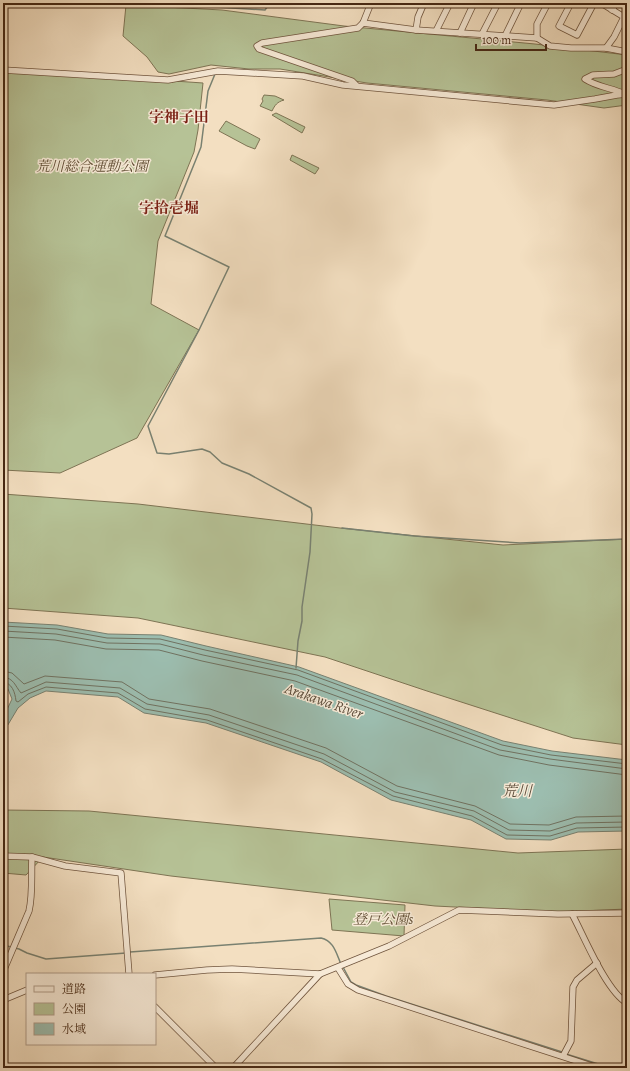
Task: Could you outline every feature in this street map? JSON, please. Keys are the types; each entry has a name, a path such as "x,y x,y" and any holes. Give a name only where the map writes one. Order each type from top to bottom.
{"street":[{"path":"357,85 352,81 260,50 257,46 262,43 360,27 371,3"},
{"path":"416,30 418,17 424,3"},
{"path":"436,31 450,3"},
{"path":"460,33 474,3"},
{"path":"482,34 498,3"},
{"path":"505,36 521,3"},
{"path":"537,38 537,24 548,3"},
{"path":"571,3 559,26 577,35 594,3"},
{"path":"601,3 624,17 606,48"},
{"path":"612,10 616,3"},
{"path":"363,23 416,30 537,38 550,46 571,48 606,48 627,52"},
{"path":"626,94 616,89 590,82 585,79 593,76 614,74 627,69"},
{"path":"3,70 168,80 218,71 303,76 343,84 554,105 626,94"},
{"path":"3,856 32,857 65,866 121,873 129,973"},
{"path":"3,972 29,911 32,857"},
{"path":"156,975 232,969 320,974 338,968 406,939 459,910 572,914 627,913"},
{"path":"572,914 597,963 613,989 627,1003"},
{"path":"565,1054 571,1041 573,987 577,980 597,963"},
{"path":"338,968 348,984 358,990 565,1054 598,1068"},
{"path":"233,1068 320,974"},
{"path":"3,1000 26,990"},
{"path":"156,1008 216,1068"}],"green space":[{"path":"126,5 222,10 344,26 535,44 627,55 627,105 604,108 547,100 367,83 280,69 249,69 211,65 169,74 158,72 147,57 123,36"},
{"name":"荒川総合運動公園","path":"3,69 203,83 194,152 158,241 151,304 199,330 137,438 60,473 3,470"},
{"path":"264,95 275,96 284,100 276,104 272,111 260,106"},
{"path":"276,113 305,127 302,133 272,115"},
{"path":"226,121 260,139 255,149 219,131"},
{"path":"292,155 319,168 315,174 290,160"},
{"path":"3,494 138,504 340,528 503,545 627,539 627,745 573,738 325,657 138,618 3,608"},
{"path":"3,810 89,811 518,853 627,849 627,909 555,912 435,906 171,876 43,857 26,875 3,873"},
{"name":"登戸公園s","path":"329,899 405,905 404,936 332,930"}],"water":[{"name":"荒川","path":"3,622 57,625 108,634 161,635 299,667 503,741 552,751 627,760 627,831 578,832 551,840 506,839 471,820 391,800 321,762 206,723 144,713 118,697 46,691 30,698 18,708 3,733 3,718 12,699 8,689 3,685"}],"waterway":[{"path":"149,3 265,10 270,3"},
{"path":"215,74 208,91 201,147 165,236 229,267 199,330 148,426 157,453 169,454 202,449 210,452 222,463 249,474 311,508 310,552 302,607 302,621 298,641 296,668"},
{"path":"342,528 414,536 520,543 627,539"},
{"path":"130,952 321,938 332,945 341,964"},
{"path":"3,945 46,959 126,953"},
{"path":"343,967 351,982 356,985 562,1052"},
{"path":"566,1054 611,1068"}],"district":[{"name":"字神子田","path":"179,117"},
{"name":"字拾壱堀","path":"169,208"}],"water label":[{"name":"Arakawa River","path":"324,701"}]}
